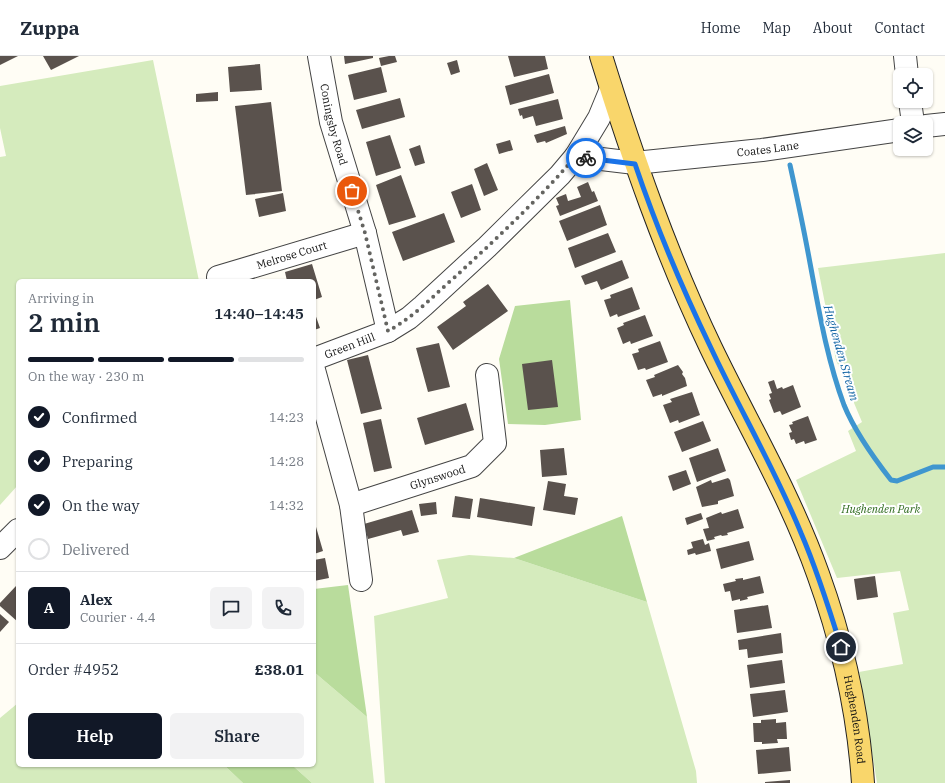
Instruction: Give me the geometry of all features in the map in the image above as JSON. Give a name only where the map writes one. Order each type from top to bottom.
[{"type":"main road","name":"Hughenden Road","points":[[601,56],[635,164],[656,221],[708,341],[772,467],[818,574],[841,647],[854,698],[860,742],[863,783]]},
{"type":"street","name":"Coningsby Road","points":[[319,56],[331,122],[365,233],[388,331]]},
{"type":"street","points":[[905,56],[906,68]]},
{"type":"street","name":"Green Hill","points":[[316,358],[388,331],[409,318],[487,247],[560,175],[576,156],[599,118],[611,89]]},
{"type":"street","points":[[933,125],[945,124]]},
{"type":"street","name":"Coates Lane","points":[[576,156],[635,164],[762,150],[893,131]]},
{"type":"street","name":"Melrose Court","points":[[218,277],[365,233]]},
{"type":"street","name":"Glynswood","points":[[352,505],[472,466],[495,443],[487,375]]},
{"type":"street","points":[[316,377],[352,505],[361,580]]},
{"type":"street","points":[[0,548],[16,532]]},
{"type":"green space","points":[[153,60],[199,279],[16,279],[16,487],[0,505],[0,157],[6,156],[0,128],[0,86]]},
{"type":"green space","name":"Hughenden Park","points":[[945,253],[945,783],[877,783],[859,672],[903,664],[893,613],[909,610],[900,571],[837,578],[796,480],[856,451],[848,431],[862,422],[836,360],[818,268]]},
{"type":"green space","points":[[570,300],[581,420],[545,425],[508,424],[499,359],[515,306]]},
{"type":"green space","points":[[622,516],[647,602],[514,558]]},
{"type":"green space","points":[[469,555],[514,558],[647,602],[696,771],[697,783],[385,783],[374,616],[448,598],[437,560]]},
{"type":"green space","points":[[348,585],[367,717],[316,674],[316,589]]},
{"type":"green space","points":[[316,674],[367,717],[374,783],[312,783],[294,767],[316,767]]},
{"type":"green space","points":[[16,705],[16,767],[226,767],[243,783],[0,783],[0,718]]},
{"type":"green space","points":[[226,767],[294,767],[312,783],[243,783]]},
{"type":"building","points":[[0,56],[18,56],[0,65]]},
{"type":"building","points":[[43,56],[79,56],[51,70]]},
{"type":"building","points":[[344,56],[373,56],[373,58],[345,64]]},
{"type":"building","points":[[395,56],[397,62],[381,66],[379,58]]},
{"type":"building","points":[[508,56],[545,56],[548,69],[514,77]]},
{"type":"building","points":[[457,60],[460,72],[451,75],[447,63]]},
{"type":"building","points":[[260,64],[262,90],[230,92],[228,67]]},
{"type":"building","points":[[381,67],[387,92],[354,100],[348,75]]},
{"type":"building","points":[[549,74],[554,93],[510,105],[505,86]]},
{"type":"building","points":[[218,92],[218,101],[196,102],[196,94]]},
{"type":"building","points":[[400,98],[405,117],[362,129],[356,110]]},
{"type":"building","points":[[558,99],[563,119],[536,126],[533,116],[523,119],[522,115],[520,116],[518,109]]},
{"type":"building","points":[[271,102],[282,191],[246,195],[235,106]]},
{"type":"building","points":[[565,126],[567,134],[546,143],[545,141],[537,143],[534,135]]},
{"type":"building","points":[[390,135],[401,168],[376,176],[366,142]]},
{"type":"building","points":[[510,140],[513,150],[499,154],[496,144]]},
{"type":"building","points":[[420,145],[425,163],[415,166],[409,149]]},
{"type":"building","points":[[487,163],[498,190],[484,196],[474,169]]},
{"type":"building","points":[[401,175],[416,217],[389,225],[376,185]]},
{"type":"building","points":[[588,182],[598,201],[560,216],[556,206],[559,205],[556,198],[566,194],[568,201],[581,197],[577,187]]},
{"type":"building","points":[[472,184],[481,210],[461,218],[451,192]]},
{"type":"building","points":[[283,193],[286,211],[259,217],[255,199]]},
{"type":"building","points":[[600,205],[607,225],[567,241],[559,221]]},
{"type":"building","points":[[444,213],[455,242],[403,261],[392,232]]},
{"type":"building","points":[[608,233],[616,252],[575,268],[568,248]]},
{"type":"building","points":[[622,260],[629,278],[601,290],[597,281],[585,285],[581,276]]},
{"type":"building","points":[[312,264],[322,297],[316,299],[316,279],[287,279],[285,272]]},
{"type":"building","points":[[488,284],[508,311],[453,350],[437,327],[466,306],[463,302]]},
{"type":"building","points":[[632,287],[640,309],[618,317],[617,314],[610,317],[604,300],[611,298],[610,295]]},
{"type":"building","points":[[645,315],[653,336],[631,344],[630,341],[623,344],[617,328],[624,325],[623,323]]},
{"type":"building","points":[[316,317],[320,328],[316,329]]},
{"type":"building","points":[[660,341],[668,362],[646,370],[645,368],[638,370],[632,354],[639,352],[638,349]]},
{"type":"building","points":[[439,343],[450,387],[428,392],[416,348]]},
{"type":"building","points":[[368,355],[382,409],[361,414],[347,360]]},
{"type":"building","points":[[552,360],[558,407],[528,410],[522,364]]},
{"type":"building","points":[[678,365],[683,372],[682,374],[685,378],[687,386],[662,396],[662,394],[653,397],[646,380]]},
{"type":"building","points":[[774,380],[777,389],[782,387],[783,389],[793,385],[801,407],[782,415],[780,411],[774,413],[769,400],[771,399],[769,394],[772,393],[768,382]]},
{"type":"building","points":[[692,392],[700,415],[679,423],[678,420],[670,423],[663,405],[672,402],[670,399]]},
{"type":"building","points":[[466,403],[474,430],[425,445],[417,418]]},
{"type":"building","points":[[808,416],[817,440],[805,444],[804,441],[796,444],[794,439],[791,440],[789,433],[792,432],[789,425],[793,424],[792,422]]},
{"type":"building","points":[[381,419],[392,468],[374,472],[363,423]]},
{"type":"building","points":[[703,421],[711,441],[682,452],[674,432]]},
{"type":"building","points":[[564,448],[567,475],[542,477],[540,450]]},
{"type":"building","points":[[718,448],[726,471],[697,482],[689,458]]},
{"type":"building","points":[[686,470],[691,484],[673,491],[668,476]]},
{"type":"building","points":[[728,478],[730,480],[734,496],[718,501],[718,504],[702,507],[696,487],[711,480],[712,483]]},
{"type":"building","points":[[548,481],[566,484],[564,496],[578,498],[575,515],[543,510]]},
{"type":"building","points":[[455,496],[473,499],[470,519],[452,517]]},
{"type":"building","points":[[480,498],[535,507],[532,526],[477,517]]},
{"type":"building","points":[[436,502],[437,514],[421,516],[419,504]]},
{"type":"building","points":[[738,509],[744,528],[727,533],[728,535],[714,537],[715,539],[707,541],[703,529],[709,528],[706,518],[721,512],[722,514]]},
{"type":"building","points":[[412,510],[419,532],[403,536],[401,530],[368,539],[364,524]]},
{"type":"building","points":[[701,513],[703,519],[687,525],[685,518]]},
{"type":"building","points":[[316,527],[323,551],[316,553]]},
{"type":"building","points":[[703,539],[705,545],[709,543],[711,551],[696,555],[695,553],[688,555],[687,550],[693,548],[691,542]]},
{"type":"building","points":[[749,541],[754,560],[721,569],[716,549]]},
{"type":"building","points":[[325,558],[329,578],[316,581],[316,560]]},
{"type":"building","points":[[760,576],[764,593],[747,597],[748,599],[740,601],[740,599],[732,601],[730,591],[725,592],[723,584],[736,581],[735,579],[743,578],[743,580]]},
{"type":"building","points":[[875,576],[878,597],[857,600],[854,579]]},
{"type":"building","points":[[16,586],[16,620],[0,606],[0,603]]},
{"type":"building","points":[[768,605],[772,628],[737,633],[734,610]]},
{"type":"building","points":[[0,614],[9,622],[0,632]]},
{"type":"building","points":[[781,633],[783,653],[748,658],[747,649],[739,650],[738,640]]},
{"type":"building","points":[[782,660],[785,683],[750,688],[747,665]]},
{"type":"building","points":[[785,690],[788,712],[753,717],[750,694]]},
{"type":"building","points":[[776,719],[776,723],[786,722],[787,739],[777,739],[778,743],[762,744],[762,742],[754,742],[753,723],[761,723],[761,720]]},
{"type":"building","points":[[789,747],[791,771],[758,774],[756,750]]},
{"type":"building","points":[[790,780],[790,783],[765,783],[765,782]]},
{"type":"waterway","name":"Hughenden Stream","points":[[790,165],[828,353],[838,388],[853,425],[891,480],[897,481],[933,467],[945,467]]},
{"type":"way so far","points":[[352,191],[365,233],[388,331],[409,318],[487,247],[560,175],[576,156],[586,158]]},
{"type":"route","points":[[586,158],[635,164],[680,280],[711,348],[772,467],[801,532],[818,574],[841,647]]}]
